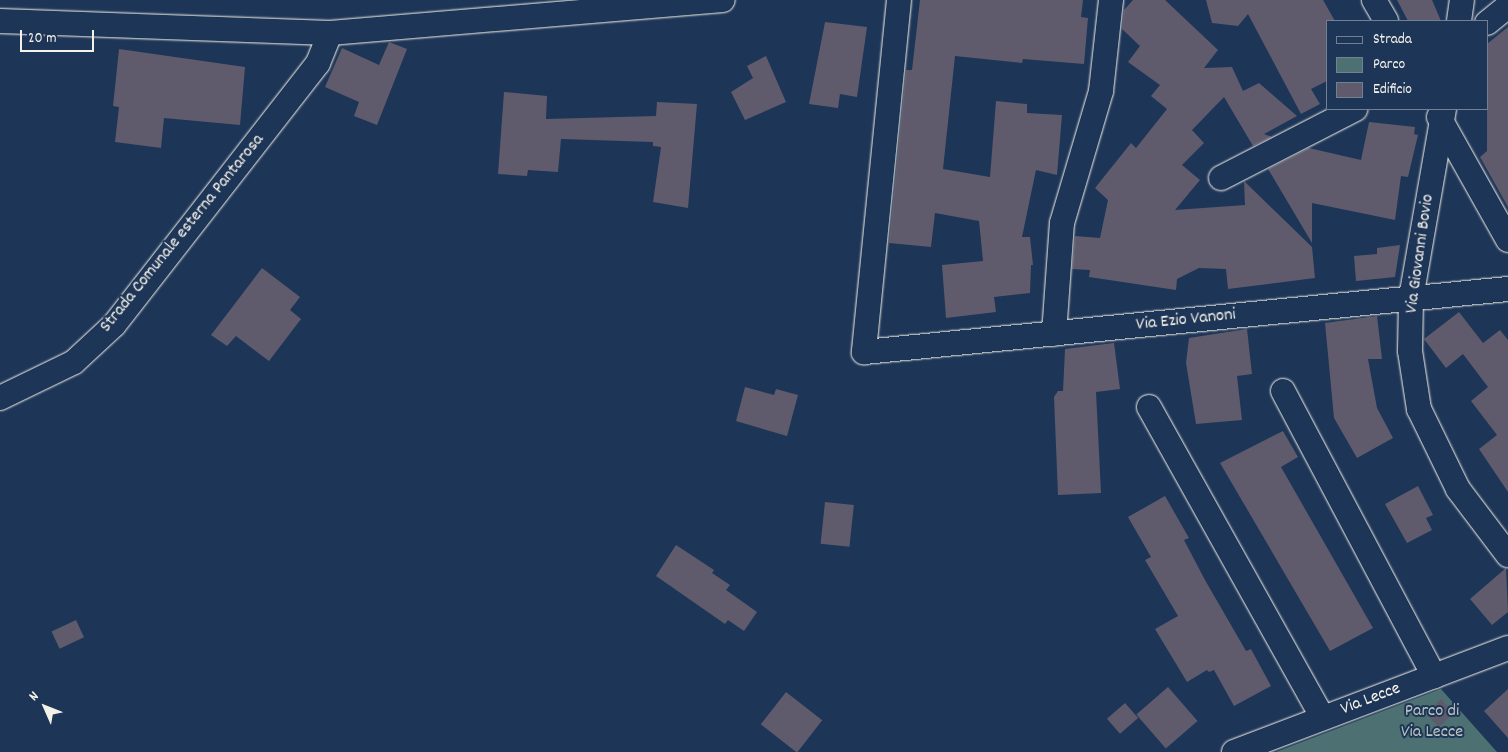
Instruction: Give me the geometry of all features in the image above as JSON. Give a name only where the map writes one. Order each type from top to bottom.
[{"type":"street","points":[[0,21],[330,33],[723,0]]},
{"type":"street","name":"Via Ezio Vanoni","points":[[899,0],[864,352],[1508,289]]},
{"type":"street","points":[[1054,334],[1062,223],[1101,91],[1111,0]]},
{"type":"street","points":[[1374,0],[1385,20]]},
{"type":"street","points":[[1459,20],[1462,0]]},
{"type":"street","points":[[1488,22],[1508,6]]},
{"type":"street","name":"Strada Comunale esterna Pantarosa","points":[[0,398],[74,362],[114,325],[318,63],[330,33]]},
{"type":"street","points":[[1222,178],[1353,110]]},
{"type":"street","points":[[1440,113],[1508,240]]},
{"type":"street","name":"Via Giovanni Bovio","points":[[1440,113],[1412,299],[1410,351],[1419,409],[1458,489],[1508,555]]},
{"type":"street","points":[[1282,391],[1434,676]]},
{"type":"street","points":[[1150,407],[1323,718]]},
{"type":"street","name":"Via Lecce","points":[[1234,752],[1508,648]]},
{"type":"green space","name":"Parco di Via Lecce","points":[[1441,689],[1497,752],[1276,752]]},
{"type":"building","points":[[920,0],[1083,0],[1081,17],[1088,18],[1084,64],[1023,59],[1022,63],[955,56],[943,169],[990,177],[996,101],[1027,104],[1027,113],[1062,115],[1057,175],[1036,170],[1022,237],[1030,237],[1033,265],[1031,265],[1030,293],[994,297],[996,312],[946,318],[942,265],[983,261],[979,221],[935,213],[931,247],[889,243],[906,70],[912,70]]},
{"type":"building","points":[[1133,0],[1165,0],[1218,50],[1204,68],[1232,67],[1243,91],[1259,83],[1297,116],[1264,134],[1272,137],[1253,146],[1224,97],[1192,130],[1204,143],[1182,165],[1200,180],[1175,210],[1245,205],[1244,181],[1312,247],[1315,278],[1228,289],[1226,269],[1199,268],[1177,279],[1176,290],[1089,277],[1090,270],[1072,269],[1075,236],[1100,238],[1108,200],[1095,188],[1131,143],[1136,148],[1167,109],[1151,96],[1160,85],[1128,62],[1140,46],[1122,29],[1124,10]]},
{"type":"building","points":[[1206,0],[1323,0],[1334,20],[1326,20],[1326,82],[1311,89],[1320,104],[1301,114],[1248,14],[1238,26],[1212,23]]},
{"type":"building","points":[[1397,0],[1432,0],[1441,20],[1407,20]]},
{"type":"building","points":[[825,22],[867,27],[857,97],[840,94],[838,108],[809,104]]},
{"type":"building","points":[[1508,27],[1508,207],[1480,157],[1487,151],[1488,43]]},
{"type":"building","points":[[389,42],[407,49],[377,125],[354,116],[359,102],[325,87],[342,48],[379,65]]},
{"type":"building","points":[[119,49],[245,67],[240,125],[164,118],[161,148],[115,142],[119,107],[113,106]]},
{"type":"building","points":[[766,56],[786,102],[745,120],[731,92],[753,78],[747,66]]},
{"type":"building","points":[[504,92],[547,96],[546,119],[656,116],[657,102],[697,104],[688,208],[653,202],[661,147],[653,146],[653,142],[561,139],[558,172],[528,170],[527,176],[498,174]]},
{"type":"building","points":[[1369,122],[1415,127],[1414,134],[1418,135],[1408,177],[1401,176],[1395,220],[1312,203],[1312,243],[1268,169],[1309,148],[1361,160]]},
{"type":"building","points":[[1400,245],[1395,277],[1356,281],[1354,256],[1377,254],[1377,248]]},
{"type":"building","points":[[262,268],[300,297],[290,310],[301,319],[269,361],[236,336],[227,346],[211,335]]},
{"type":"building","points":[[1459,312],[1483,343],[1500,330],[1508,340],[1508,492],[1479,449],[1497,435],[1471,401],[1488,387],[1463,354],[1446,368],[1424,339]]},
{"type":"building","points":[[1377,316],[1382,359],[1368,359],[1377,408],[1393,438],[1357,458],[1334,418],[1325,323]]},
{"type":"building","points":[[1247,329],[1252,374],[1237,376],[1242,420],[1196,424],[1186,363],[1189,338]]},
{"type":"building","points":[[1114,343],[1120,389],[1096,392],[1101,493],[1058,495],[1054,397],[1058,391],[1063,391],[1065,349]]},
{"type":"building","points":[[745,387],[774,395],[776,389],[798,395],[787,436],[736,421]]},
{"type":"building","points":[[1283,431],[1298,457],[1281,467],[1373,628],[1330,651],[1220,463]]},
{"type":"building","points":[[1418,486],[1433,515],[1426,518],[1432,530],[1407,543],[1385,504]]},
{"type":"building","points":[[1165,496],[1189,538],[1184,540],[1205,580],[1246,651],[1251,649],[1271,686],[1234,706],[1214,670],[1209,672],[1207,670],[1187,682],[1155,629],[1178,616],[1145,560],[1151,557],[1128,517]]},
{"type":"building","points":[[825,502],[854,505],[849,547],[821,544]]},
{"type":"building","points":[[676,545],[714,570],[712,573],[730,585],[726,590],[757,612],[744,631],[728,620],[725,624],[656,576]]},
{"type":"building","points":[[1506,568],[1508,612],[1492,625],[1470,599]]},
{"type":"building","points":[[76,620],[84,637],[60,649],[52,631]]},
{"type":"building","points":[[1168,687],[1198,721],[1166,749],[1136,715]]},
{"type":"building","points":[[1508,689],[1508,738],[1484,711]]},
{"type":"building","points":[[786,692],[822,720],[797,752],[761,724]]},
{"type":"building","points":[[1441,699],[1454,713],[1439,727],[1426,713]]},
{"type":"building","points":[[1125,703],[1138,718],[1120,734],[1107,719]]}]
